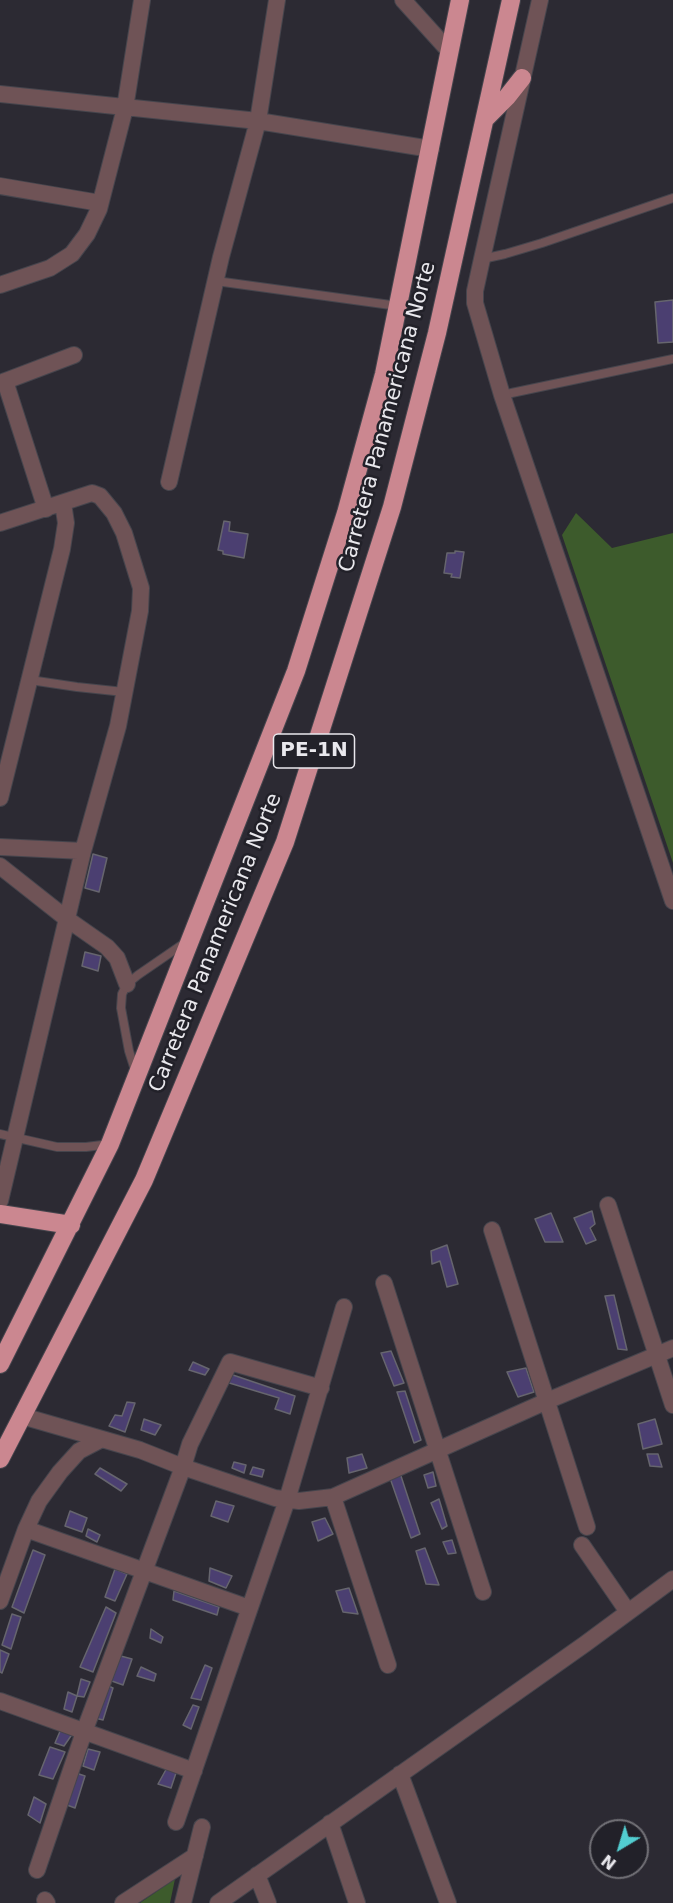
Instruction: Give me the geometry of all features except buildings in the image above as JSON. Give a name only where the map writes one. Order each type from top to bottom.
[{"type":"highway","name":"Carretera Panamericana Norte","points":[[0,1364],[110,1144],[296,672],[346,513],[384,374],[460,0]]},
{"type":"highway","name":"Carretera Panamericana Norte","points":[[0,1459],[144,1180],[285,842],[392,507],[437,333],[511,0]]},
{"type":"highway","points":[[485,119],[522,78]]},
{"type":"highway","points":[[0,1214],[71,1225]]},
{"type":"street","points":[[0,285],[50,268],[72,254],[87,234],[99,209],[125,108],[142,0]]},
{"type":"street","points":[[169,482],[216,281],[258,121],[277,0]]},
{"type":"street","points":[[403,0],[450,52]]},
{"type":"street","points":[[540,0],[482,259],[475,303],[502,395],[673,901]]},
{"type":"street","points":[[0,94],[258,121],[431,149]]},
{"type":"street","points":[[0,186],[100,203]]},
{"type":"street","points":[[46,509],[2,382],[74,356]]},
{"type":"street","points":[[0,523],[92,493],[100,496],[114,513],[124,533],[141,588],[140,611],[118,726],[8,1136],[0,1201]]},
{"type":"street","points":[[0,798],[62,549],[66,523],[63,503]]},
{"type":"street","points":[[0,847],[83,851]]},
{"type":"street","points":[[0,866],[112,952],[128,984]]},
{"type":"street","points":[[608,1205],[673,1405]]},
{"type":"street","points":[[492,1230],[587,1527]]},
{"type":"street","points":[[384,1282],[483,1592]]},
{"type":"street","points":[[176,1822],[287,1500],[344,1307]]},
{"type":"street","points":[[22,1416],[140,1450],[263,1496],[305,1500],[333,1497],[547,1401],[673,1348]]},
{"type":"street","points":[[37,1870],[84,1732],[190,1444],[230,1362],[321,1388]]},
{"type":"street","points":[[0,1601],[26,1529],[39,1501],[79,1450],[102,1439]]},
{"type":"street","points":[[333,1497],[388,1665]]},
{"type":"street","points":[[26,1529],[249,1608]]},
{"type":"street","points":[[582,1545],[628,1612]]},
{"type":"street","points":[[218,1903],[673,1579]]},
{"type":"street","points":[[0,1701],[194,1771]]},
{"type":"street","points":[[400,1774],[448,1903]]},
{"type":"street","points":[[330,1822],[357,1903]]},
{"type":"street","points":[[183,1903],[202,1827]]},
{"type":"street","points":[[123,1903],[195,1856]]},
{"type":"street","points":[[257,1875],[268,1903]]},
{"type":"lane","points":[[482,259],[533,246],[673,198]]},
{"type":"lane","points":[[216,281],[398,306]]},
{"type":"lane","points":[[502,395],[673,359]]},
{"type":"lane","points":[[30,680],[124,692]]},
{"type":"lane","points":[[137,1076],[129,1051],[121,1008],[122,994],[128,984],[190,939]]},
{"type":"lane","points":[[8,1136],[57,1147],[110,1144]]},
{"type":"green space","points":[[576,513],[612,548],[673,533],[673,863],[562,535]]},
{"type":"green space","points":[[175,1879],[170,1903],[140,1903]]}]
